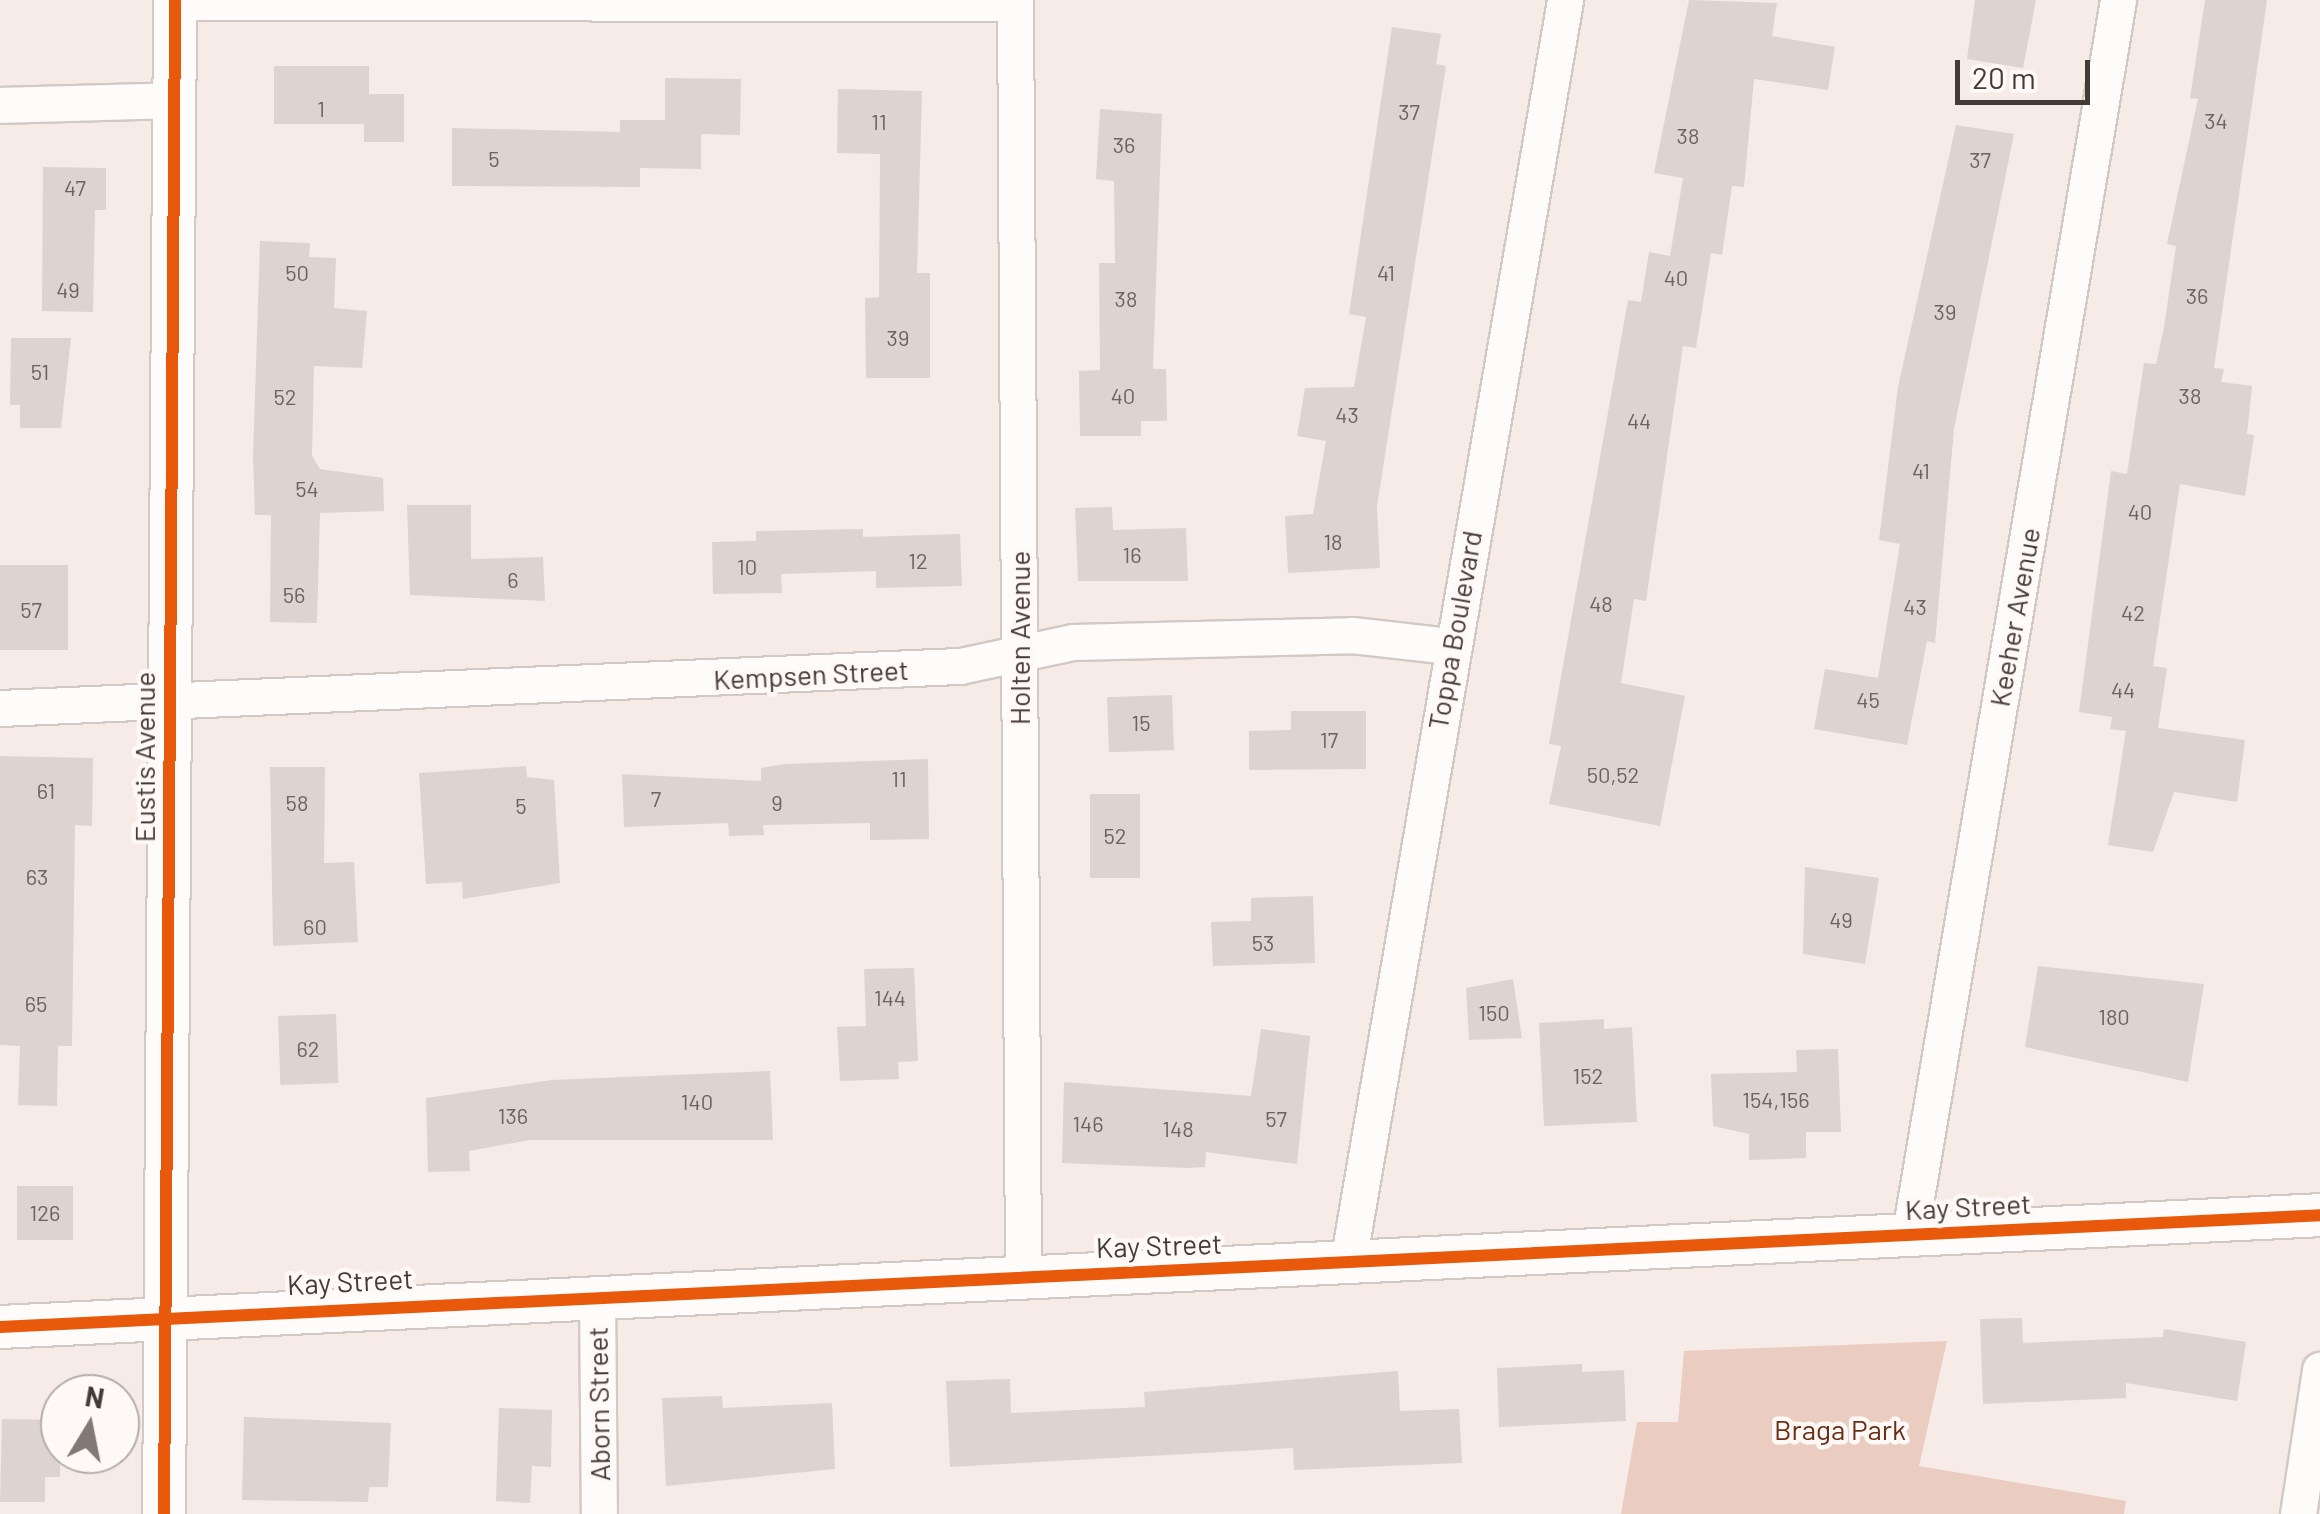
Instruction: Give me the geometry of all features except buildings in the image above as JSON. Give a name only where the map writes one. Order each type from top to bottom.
[{"type":"street","name":"Toppa Boulevard","points":[[1348,1262],[1450,646],[1565,0]]},
{"type":"street","name":"Keeher Avenue","points":[[1910,1234],[2118,0]]},
{"type":"street","points":[[175,1],[1015,2]]},
{"type":"street","name":"Eustis Avenue","points":[[164,1514],[175,1]]},
{"type":"street","name":"Holten Avenue","points":[[1015,2],[1024,1276]]},
{"type":"street","points":[[0,105],[174,100]]},
{"type":"street","name":"Kempsen Street","points":[[0,708],[170,708],[940,668],[1072,642],[1352,635],[1450,646]]},
{"type":"street","name":"Kay Street","points":[[0,1327],[597,1294],[2320,1215]]},
{"type":"street","name":"Aborn Street","points":[[597,1294],[600,1514]]},
{"type":"street","points":[[2298,1514],[2320,1370]]},
{"type":"green space","name":"Braga Park","points":[[1947,1341],[1919,1466],[2126,1501],[2124,1514],[1621,1514],[1637,1422],[1678,1422],[1684,1351]]},
{"type":"cycle path","points":[[164,1514],[175,0]]},
{"type":"cycle path","points":[[0,1327],[2320,1215]]}]
